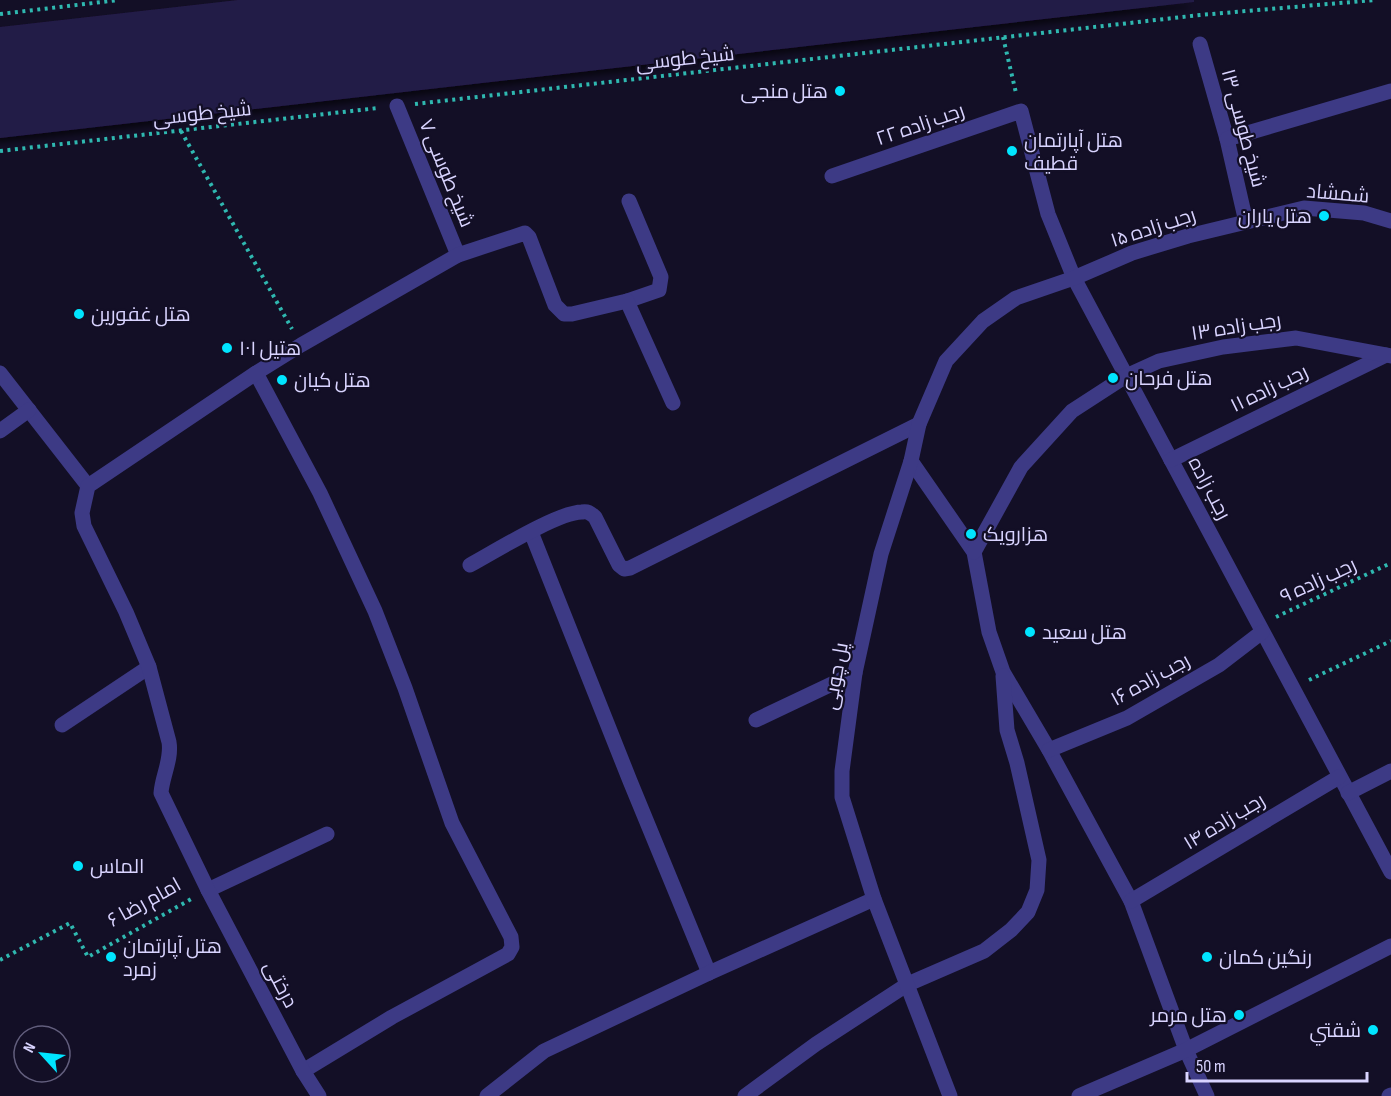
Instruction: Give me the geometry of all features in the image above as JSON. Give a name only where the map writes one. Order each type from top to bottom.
[{"type":"street","name":"شیخ طوسی ۱۳","points":[[1200,44],[1227,139],[1246,222]]},
{"type":"street","points":[[1227,139],[1391,91]]},
{"type":"street","name":"شیخ طوسی ۷","points":[[398,106],[458,255]]},
{"type":"street","name":"رجب زاده ۲۲","points":[[832,176],[1021,111]]},
{"type":"street","name":"رجب زاده","points":[[1021,111],[1048,214],[1074,278],[1391,872]]},
{"type":"street","points":[[0,373],[88,486],[256,373],[458,255],[525,233],[529,237],[555,305],[564,314],[627,301],[659,290],[662,285],[661,277],[628,201]]},
{"type":"street","name":"شمشاد","points":[[1246,222],[1304,208],[1364,213],[1391,221]]},
{"type":"street","name":"رجب زاده ۱۵","points":[[918,424],[946,361],[983,321],[1016,298],[1074,278],[1132,253],[1246,222]]},
{"type":"street","points":[[627,301],[673,403]]},
{"type":"street","name":"رجب زاده ۱۳","points":[[974,552],[1022,467],[1072,411],[1126,376],[1159,361],[1223,347],[1296,338],[1389,355]]},
{"type":"street","name":"رجب زاده ۱۱","points":[[1171,460],[1389,355]]},
{"type":"street","points":[[256,373],[320,493],[370,600],[405,688],[452,823],[512,937],[512,947],[508,954],[392,1017],[303,1071]]},
{"type":"street","points":[[0,431],[29,410]]},
{"type":"street","points":[[470,565],[554,520],[579,512],[588,512],[595,517],[619,565],[624,569],[630,568],[918,424]]},
{"type":"street","name":"پل چوبی","points":[[908,984],[874,899],[842,797],[842,771],[855,673],[881,554],[911,461],[918,424]]},
{"type":"street","points":[[911,461],[974,552],[989,632],[1003,672],[1049,750],[1131,901],[1186,1050],[1207,1096]]},
{"type":"street","name":"درختی","points":[[88,486],[82,513],[84,526],[126,612],[149,667],[171,750],[161,783],[161,793],[208,890],[303,1071],[319,1096]]},
{"type":"street","points":[[531,532],[709,973]]},
{"type":"street","name":"رجب زاده ۱۶","points":[[1049,750],[1127,718],[1219,665],[1261,629]]},
{"type":"street","points":[[62,725],[149,667]]},
{"type":"street","points":[[745,1096],[816,1044],[908,984],[984,951],[1011,930],[1028,912],[1037,890],[1039,860],[1017,763],[1007,730],[1003,672]]},
{"type":"street","points":[[756,720],[855,673]]},
{"type":"street","points":[[1348,793],[1391,771]]},
{"type":"street","name":"رجب زاده ۱۴","points":[[1131,901],[1339,777]]},
{"type":"street","name":"امام رضا ۶","points":[[208,890],[327,834]]},
{"type":"street","points":[[486,1096],[544,1051],[709,973],[874,899]]},
{"type":"street","points":[[1080,1096],[1186,1050],[1391,946]]},
{"type":"street","points":[[908,984],[950,1096]]},
{"type":"path","points":[[0,14],[119,0]]},
{"type":"path","name":"شیخ طوسی","points":[[0,151],[1200,15],[1375,0]]},
{"type":"path","points":[[1003,38],[1021,111]]},
{"type":"path","points":[[181,131],[301,345]]},
{"type":"path","name":"رجب زاده ۹","points":[[1261,629],[1391,563]]},
{"type":"path","points":[[1293,689],[1391,641]]},
{"type":"path","name":"امام رضا ۶","points":[[0,960],[70,922],[88,957],[208,890]]},
{"type":"building","points":[[238,0],[1194,0],[1194,2],[0,138],[0,27]]},
{"type":"place","name":"هتل منجی","points":[[840,91]]},
{"type":"place","name":"هتل آپارتمان قطیف","points":[[1012,151]]},
{"type":"place","name":"هتل یاران","points":[[1324,216]]},
{"type":"place","name":"هتل غفورین","points":[[79,314]]},
{"type":"place","name":"هتیل ۱۰۱","points":[[227,348]]},
{"type":"place","name":"هتل فرحان","points":[[1113,378]]},
{"type":"place","name":"هتل کیان","points":[[282,380]]},
{"type":"place","name":"هزارویک","points":[[971,534]]},
{"type":"place","name":"هتل سعید","points":[[1030,632]]},
{"type":"place","name":"الماس","points":[[78,866]]},
{"type":"place","name":"هتل آپارتمان زمرد","points":[[111,957]]},
{"type":"place","name":"رنگین کمان","points":[[1207,957]]},
{"type":"place","name":"هتل مرمر","points":[[1239,1015]]},
{"type":"place","name":"شقتي","points":[[1373,1030]]}]
